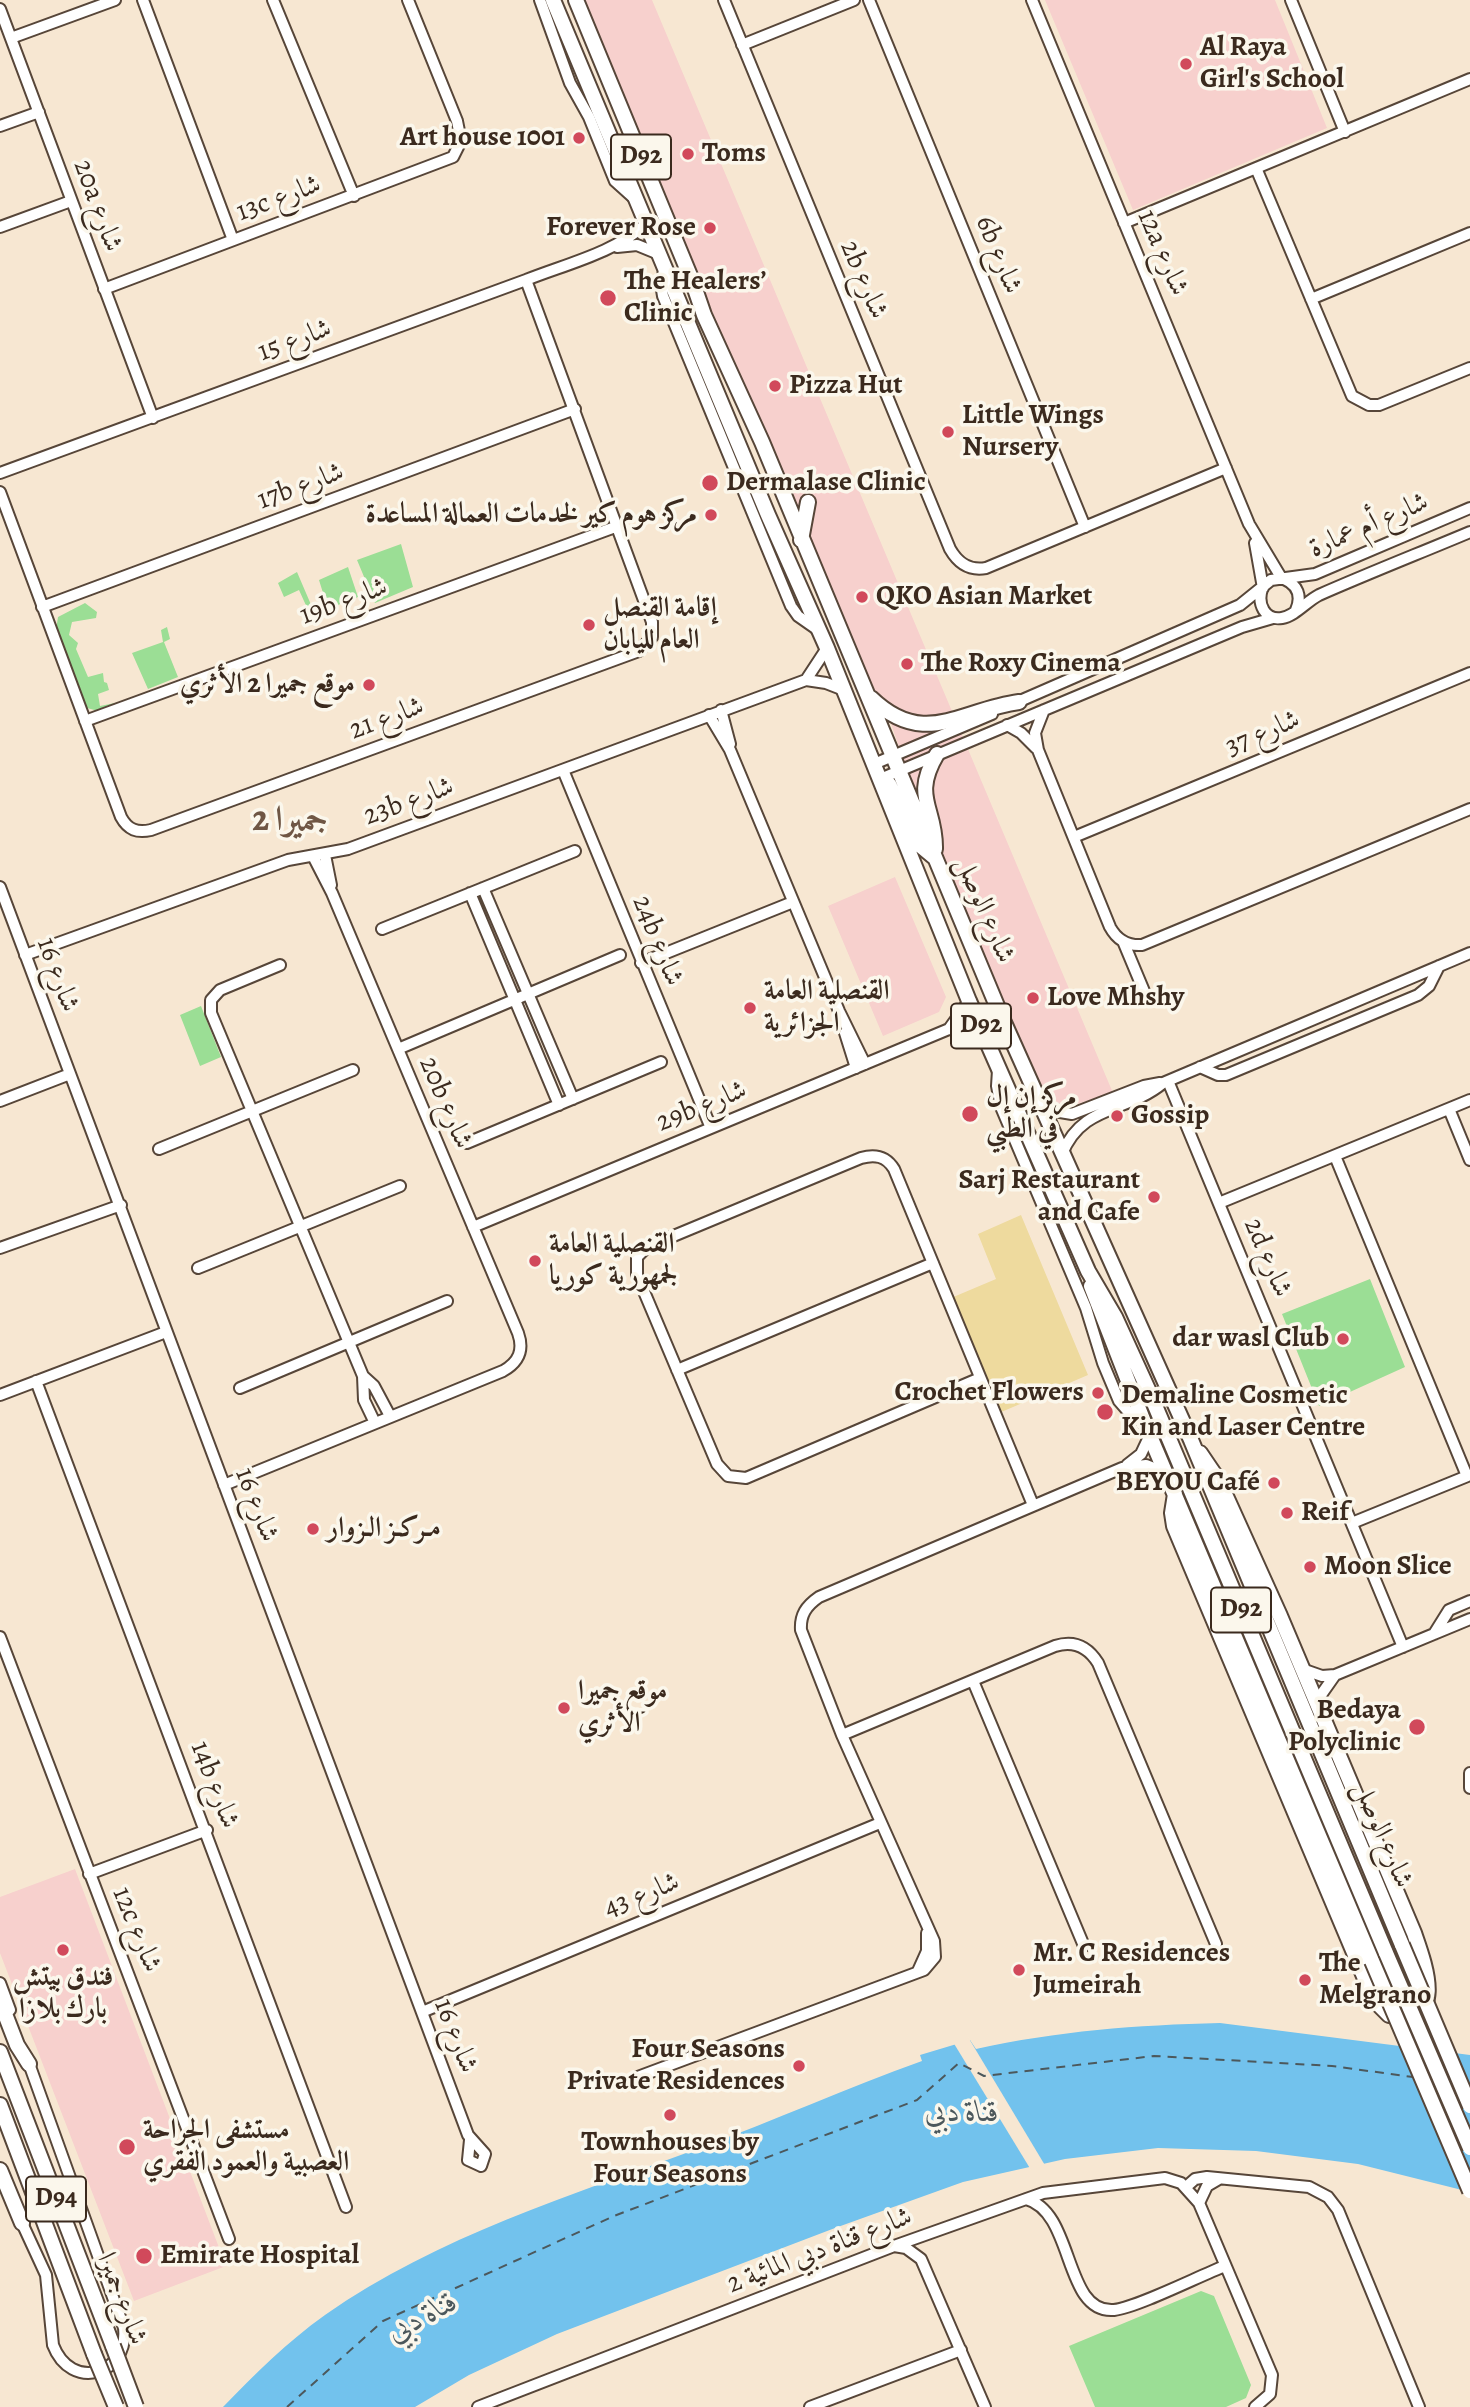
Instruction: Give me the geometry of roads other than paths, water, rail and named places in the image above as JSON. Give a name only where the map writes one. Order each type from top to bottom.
[{"type":"main road","name":"شارع الوصل","points":[[554,0],[646,224],[827,648],[969,1001],[1088,1271],[1115,1317],[1151,1396],[1470,2148]]},
{"type":"main road","name":"شارع الوصل","points":[[576,0],[694,283],[704,315],[761,442],[1039,1101],[1191,1440],[1470,2106]]},
{"type":"main road","points":[[646,224],[658,228],[664,235],[691,296],[704,315]]},
{"type":"main road","points":[[801,541],[808,502]]},
{"type":"main road","points":[[865,692],[895,716],[924,725],[942,724],[993,706],[1019,702]]},
{"type":"main road","points":[[935,858],[935,828],[924,788],[937,754]]},
{"type":"main road","points":[[882,785],[892,785],[916,842],[935,858]]},
{"type":"main road","name":"شارع الوصل","points":[[1088,1271],[1102,1320],[1147,1429],[1470,2191]]},
{"type":"main road","points":[[1175,1494],[1172,1513],[1174,1526],[1374,2000],[1390,2015],[1408,2016],[1423,2006],[1428,1997],[1430,1988],[1426,1966],[1302,1668],[1219,1481],[1191,1440]]},
{"type":"main road","points":[[0,2001],[17,2045],[29,2064]]},
{"type":"main road","name":"شارع جميرا","points":[[0,2052],[136,2407]]},
{"type":"main road","name":"شارع جميرا","points":[[0,2105],[94,2354],[117,2407]]},
{"type":"main road","points":[[0,2170],[22,2223]]},
{"type":"street","points":[[11,38],[115,0]]},
{"type":"street","points":[[143,0],[233,240]]},
{"type":"street","points":[[273,0],[355,196]]},
{"type":"street","name":"13c شارع","points":[[104,289],[453,157],[461,141],[457,121],[408,0]]},
{"type":"street","name":"شارع الوصل","points":[[540,0],[570,83],[589,117],[615,181],[637,201]]},
{"type":"street","name":"2b شارع","points":[[724,0],[950,549],[959,561],[972,569],[986,568],[1085,527]]},
{"type":"street","points":[[742,45],[854,0]]},
{"type":"street","name":"6b شارع","points":[[869,0],[1085,527]]},
{"type":"street","name":"12a شارع","points":[[1032,0],[1250,524],[1283,579]]},
{"type":"street","points":[[1291,0],[1345,132]]},
{"type":"street","name":"20a شارع","points":[[0,9],[153,418]]},
{"type":"street","points":[[1124,223],[1470,79]]},
{"type":"street","points":[[0,126],[38,112]]},
{"type":"street","points":[[1256,168],[1352,396],[1369,405],[1379,405],[1470,368]]},
{"type":"street","points":[[0,227],[71,201]]},
{"type":"street","name":"شارع 15","points":[[0,473],[604,250],[627,239],[646,224]]},
{"type":"street","points":[[1311,299],[1470,233]]},
{"type":"street","name":"شارع 15","points":[[604,250],[637,245],[662,260]]},
{"type":"street","points":[[526,280],[618,526]]},
{"type":"street","name":"17b شارع","points":[[42,607],[575,409]]},
{"type":"street","points":[[1085,527],[1226,468]]},
{"type":"street","points":[[0,492],[85,721]]},
{"type":"street","name":"شارع أم عمارة","points":[[1283,579],[1315,574],[1470,508]]},
{"type":"street","name":"12a شارع","points":[[1250,524],[1262,589]]},
{"type":"street","name":"شارع 21","points":[[85,721],[121,817],[131,829],[151,831],[639,651],[652,637],[652,622],[618,526]]},
{"type":"street","name":"19b شارع","points":[[85,721],[618,526]]},
{"type":"street","name":"شارع أم عمارة","points":[[1296,610],[1321,594],[1470,532]]},
{"type":"street","points":[[874,764],[897,763],[937,754],[1242,627],[1273,618],[1283,618],[1296,610],[1299,594],[1293,584],[1283,579],[1271,580],[1231,609],[1019,702],[897,763],[882,785]]},
{"type":"street","points":[[1262,589],[1261,606],[1273,618]]},
{"type":"street","points":[[827,648],[806,680],[826,683],[844,690]]},
{"type":"street","name":"شارع 37","points":[[1074,837],[1470,673]]},
{"type":"street","name":"23b شارع","points":[[25,955],[288,859],[326,855],[806,680]]},
{"type":"street","points":[[721,710],[730,750]]},
{"type":"street","points":[[1038,750],[1037,725],[1044,710]]},
{"type":"street","points":[[709,715],[730,750],[861,1066]]},
{"type":"street","points":[[1007,725],[1027,738],[1038,750],[1110,927],[1123,942],[1146,996]]},
{"type":"street","name":"24b شارع","points":[[562,770],[640,963],[711,1128]]},
{"type":"street","points":[[1123,942],[1142,945],[1470,809]]},
{"type":"street","points":[[382,929],[575,851]]},
{"type":"street","name":"20b شارع","points":[[326,855],[332,891]]},
{"type":"street","name":"20b شارع","points":[[313,856],[332,891],[473,1227],[517,1333],[520,1351],[511,1367],[390,1416]]},
{"type":"street","name":"شارع 16","points":[[0,887],[470,2140]]},
{"type":"street","points":[[483,888],[573,1099]]},
{"type":"street","points":[[470,893],[559,1105]]},
{"type":"street","points":[[640,963],[793,902]]},
{"type":"street","points":[[1062,1154],[1071,1135],[1083,1122],[1200,1067],[1470,953]]},
{"type":"street","points":[[398,1049],[620,955]]},
{"type":"street","points":[[280,965],[220,990],[211,1000],[211,1013],[363,1376],[364,1399],[375,1423]]},
{"type":"street","points":[[1200,1067],[1218,1075],[1230,1073],[1418,995],[1429,986],[1439,966]]},
{"type":"street","points":[[969,1001],[949,1029],[969,1031],[987,1040]]},
{"type":"street","name":"29b شارع","points":[[473,1227],[949,1029]]},
{"type":"street","points":[[467,1143],[661,1062]]},
{"type":"street","name":"شارع الوصل","points":[[999,1067],[997,1086],[1001,1107],[1090,1317],[1102,1363],[1122,1406],[1147,1429]]},
{"type":"street","points":[[159,1149],[353,1070]]},
{"type":"street","points":[[0,1101],[70,1074]]},
{"type":"street","points":[[1039,1101],[1060,1112],[1072,1114],[1144,1086],[1166,1082]]},
{"type":"street","name":"2d شارع","points":[[1166,1082],[1403,1647]]},
{"type":"street","points":[[1219,1203],[1470,1100]]},
{"type":"street","points":[[1449,1109],[1470,1160]]},
{"type":"street","points":[[980,1378],[746,1478],[733,1478],[719,1468],[637,1275],[637,1258],[647,1247],[826,1171],[868,1156],[881,1157],[894,1169],[1033,1505]]},
{"type":"street","points":[[1335,1156],[1469,1475],[1352,1523]]},
{"type":"street","points":[[198,1268],[401,1186]]},
{"type":"street","points":[[0,1248],[121,1205]]},
{"type":"street","points":[[677,1370],[933,1263]]},
{"type":"street","points":[[240,1388],[447,1301]]},
{"type":"street","points":[[0,1395],[166,1332]]},
{"type":"street","points":[[224,1485],[390,1416],[374,1386],[363,1376]]},
{"type":"street","name":"14b شارع","points":[[36,1381],[207,1830],[346,2207]]},
{"type":"street","points":[[635,2078],[916,1973],[928,1951],[927,1930],[842,1735],[801,1630],[802,1614],[819,1597],[1122,1468],[1141,1454],[1147,1429]]},
{"type":"street","points":[[1122,1468],[1146,1465],[1166,1473]]},
{"type":"street","points":[[1434,1634],[1449,1610],[1470,1601]]},
{"type":"street","points":[[1302,1668],[1315,1674],[1335,1675],[1470,1619]]},
{"type":"street","name":"12c شارع","points":[[0,1637],[229,2239]]},
{"type":"street","points":[[842,1735],[1055,1646],[1078,1645],[1086,1649],[1098,1663],[1216,1944]]},
{"type":"street","points":[[1316,1702],[1335,1675]]},
{"type":"street","points":[[973,1681],[1084,1946]]},
{"type":"street","points":[[1470,1773],[1470,1788]]},
{"type":"street","name":"شارع 43","points":[[422,2012],[880,1823]]},
{"type":"street","points":[[89,1874],[207,1830]]},
{"type":"street","points":[[0,1983],[124,2328],[124,2341],[119,2355],[101,2371],[82,2373],[72,2370],[57,2356],[53,2345],[46,2275],[22,2223]]},
{"type":"street","name":"شارع قناة دبي المائية 2","points":[[478,2407],[894,2246],[1026,2199],[1059,2190],[1156,2177],[1174,2180],[1186,2187]]},
{"type":"street","points":[[1255,2407],[1270,2394],[1272,2375],[1199,2203],[1186,2187],[1201,2177],[1309,2187],[1328,2197],[1338,2210],[1419,2407]]},
{"type":"street","points":[[1199,2203],[1207,2186],[1219,2179]]},
{"type":"street","points":[[1051,2215],[1052,2202],[1059,2190]]},
{"type":"street","points":[[1026,2199],[1040,2204],[1051,2215],[1080,2288],[1095,2305],[1108,2309],[1124,2307],[1225,2266]]},
{"type":"street","points":[[932,2232],[922,2247],[921,2259],[985,2407]]},
{"type":"street","points":[[894,2246],[906,2248],[921,2259]]},
{"type":"street","points":[[810,2407],[961,2350]]},
{"type":"water","name":"قناة دبي","points":[[1220,2023],[1470,2055],[1470,2192],[1358,2164],[1256,2151],[1158,2148],[1065,2159],[963,2182],[557,2334],[469,2375],[415,2407],[223,2407],[311,2325],[368,2287],[413,2262],[555,2201],[922,2061],[920,2055],[970,2040],[976,2049],[1097,2030]]},
{"type":"place","name":"Al Raya Girl's School","points":[[1186,64]]},
{"type":"place","name":"Art house 1001","points":[[579,138]]},
{"type":"place","name":"Toms","points":[[688,154]]},
{"type":"place","name":"Forever Rose","points":[[710,228]]},
{"type":"place","name":"The Healers’ Clinic","points":[[608,298]]},
{"type":"place","name":"Pizza Hut","points":[[775,386]]},
{"type":"place","name":"Little Wings Nursery","points":[[948,432]]},
{"type":"place","name":"Dermalase Clinic","points":[[710,483]]},
{"type":"place","name":"مركز هوم كير لخدمات العمالة المساعدة","points":[[711,515]]},
{"type":"place","name":"QKO Asian Market","points":[[862,597]]},
{"type":"place","name":"إقامة القنصل العام لليابان","points":[[589,625]]},
{"type":"place","name":"The Roxy Cinema","points":[[907,664]]},
{"type":"place","name":"موقع جميرا 2 الأثري","points":[[369,685]]},
{"type":"place","name":"Love Mhshy","points":[[1033,998]]},
{"type":"place","name":"القنصلية العامة الجزائرية","points":[[750,1008]]},
{"type":"place","name":"مركز إن إل في الطبي","points":[[970,1114]]},
{"type":"place","name":"Gossip","points":[[1117,1116]]},
{"type":"place","name":"Sarj Restaurant and Cafe","points":[[1154,1197]]},
{"type":"place","name":"القنصلية العامة لجمهورية كوريا","points":[[535,1261]]},
{"type":"place","name":"dar wasl Club","points":[[1343,1339]]},
{"type":"place","name":"Crochet Flowers","points":[[1098,1393]]},
{"type":"place","name":"Demaline Cosmetic Kin and Laser Centre","points":[[1105,1412]]},
{"type":"place","name":"BEYOU Café","points":[[1274,1483]]},
{"type":"place","name":"Reif","points":[[1287,1513]]},
{"type":"place","name":"مـركـز الـزوار","points":[[313,1529]]},
{"type":"place","name":"Moon Slice","points":[[1310,1567]]},
{"type":"place","name":"موقع جميرا الأثري","points":[[564,1708]]},
{"type":"place","name":"Bedaya Polyclinic","points":[[1417,1727]]},
{"type":"place","name":"فندق بيتش بارك بلازا","points":[[63,1950]]},
{"type":"place","name":"Mr. C Residences Jumeirah","points":[[1019,1970]]},
{"type":"place","name":"The Melgrano","points":[[1305,1980]]},
{"type":"place","name":"Four Seasons Private Residences","points":[[799,2066]]},
{"type":"place","name":"Townhouses by Four Seasons","points":[[670,2115]]},
{"type":"place","name":"مستشفى الجراحة العصبية والعمود الفقري","points":[[127,2147]]},
{"type":"place","name":"Emirate Hospital","points":[[144,2256]]},
{"type":"district","name":"جميرا 2","points":[[290,821]]}]
